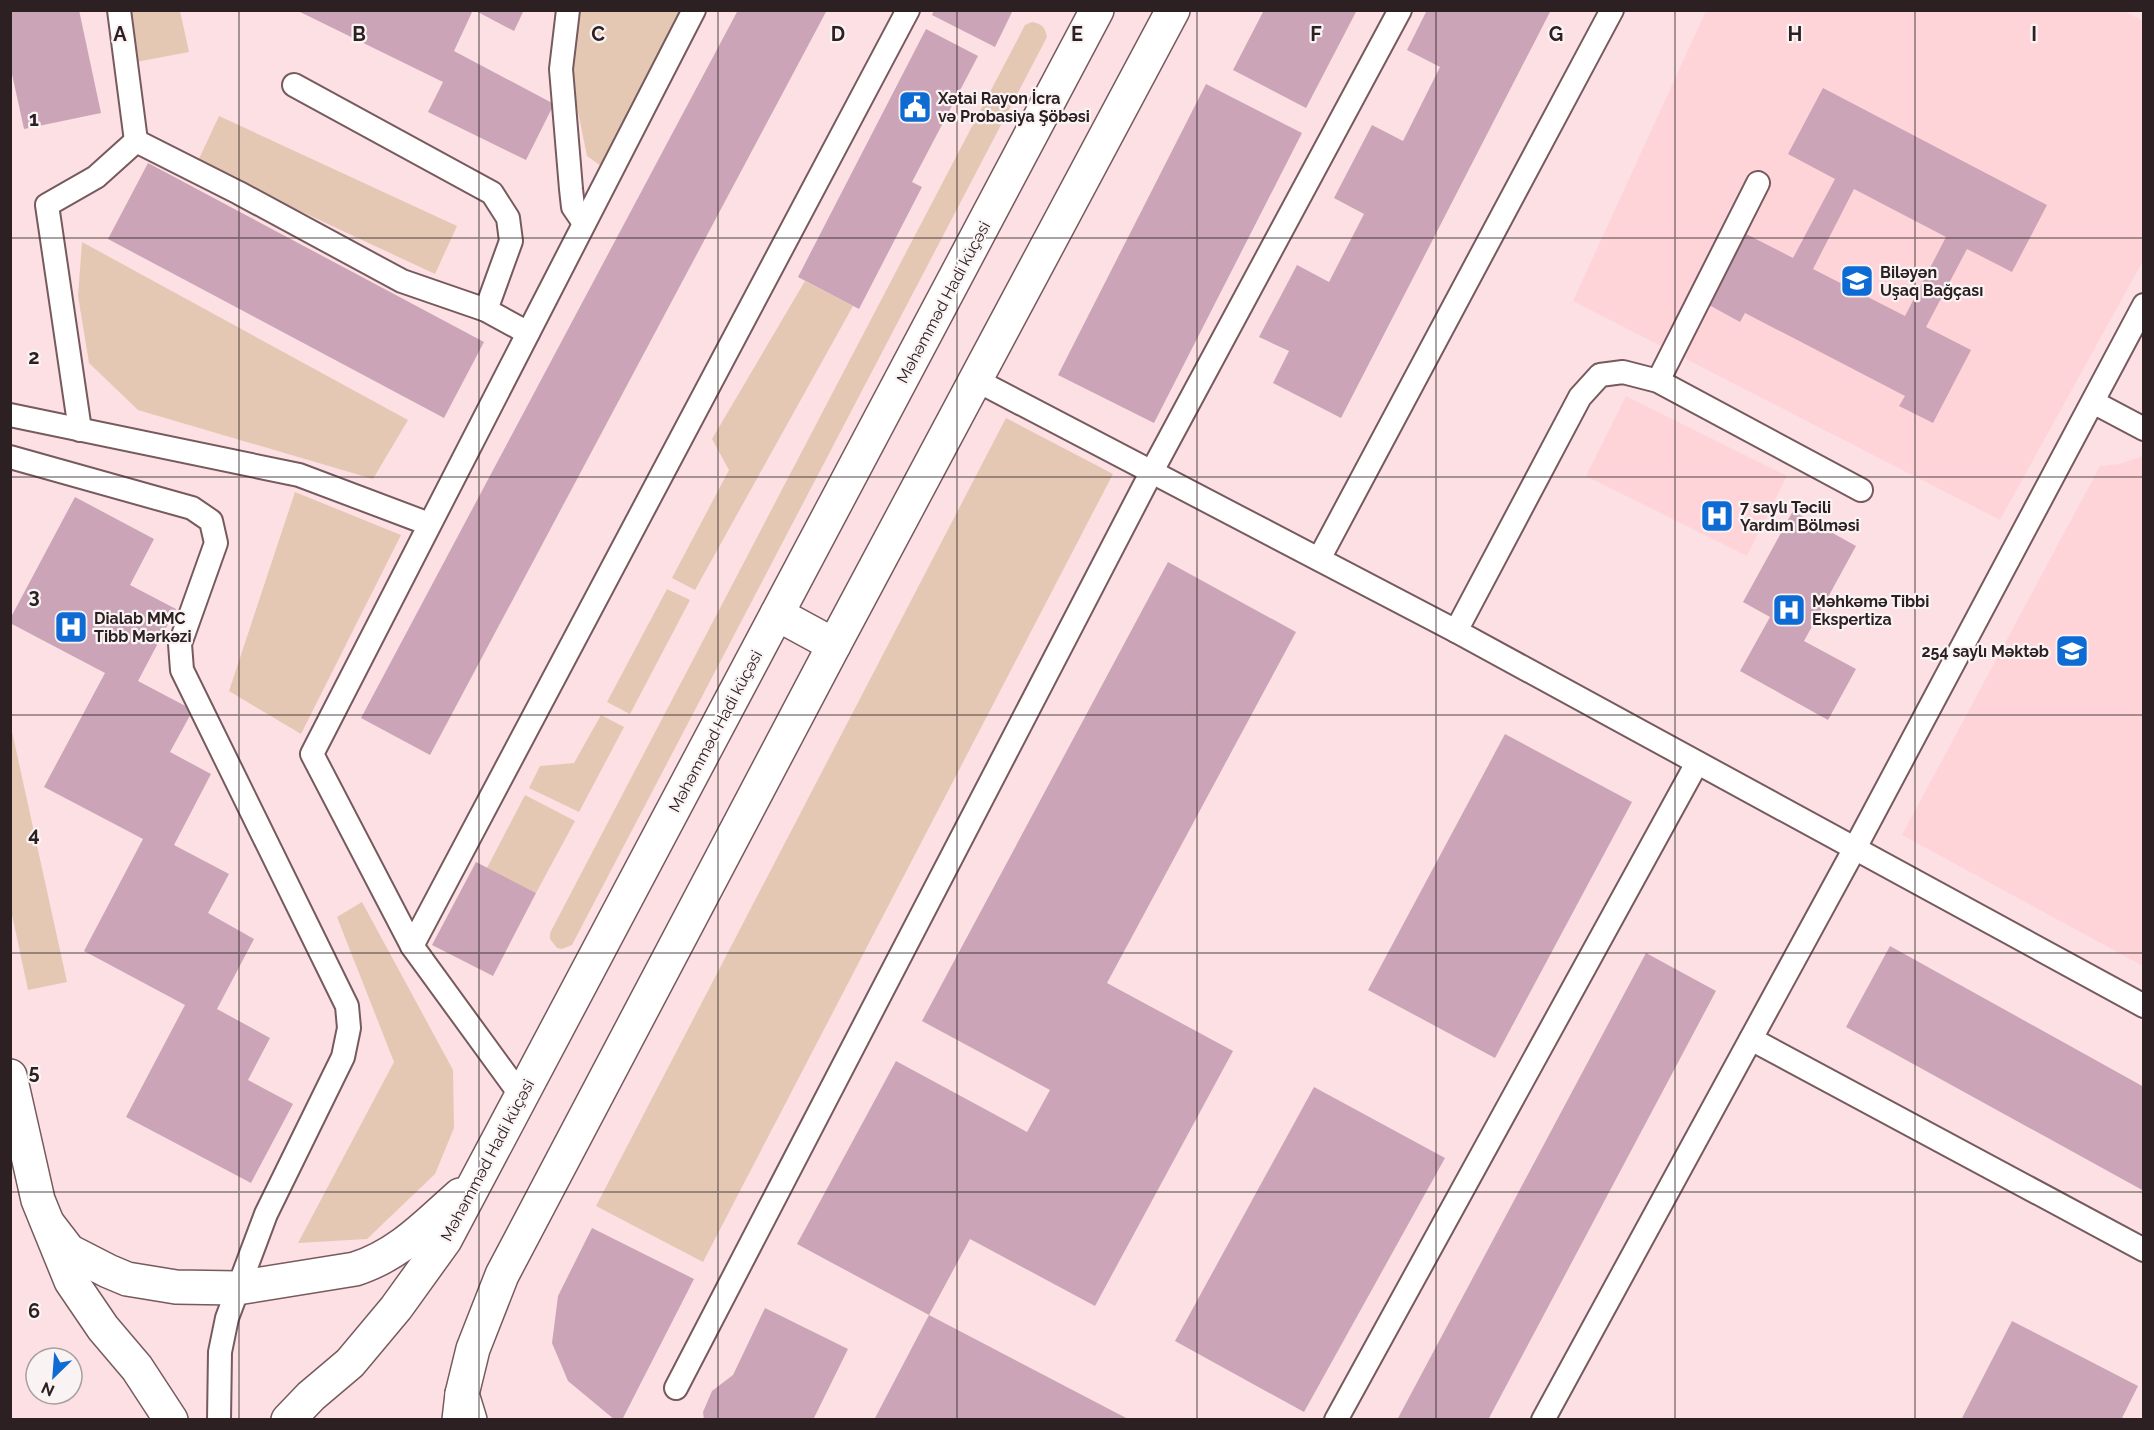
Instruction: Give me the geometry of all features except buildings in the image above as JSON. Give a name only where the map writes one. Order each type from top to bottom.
[{"type":"street","name":"Məhəmməd Hadi küçəsi","points":[[288,1419],[350,1363],[396,1308],[445,1240],[1097,10]]},
{"type":"street","points":[[464,1411],[472,1349],[502,1275],[834,645],[1173,10]]},
{"type":"street","points":[[777,614],[834,645]]},
{"type":"street","points":[[10,1076],[43,1213],[71,1281],[103,1328],[137,1368],[171,1419]]},
{"type":"street","points":[[43,1213],[69,1251],[127,1279],[176,1287],[237,1288],[373,1264],[404,1246],[477,1180]]},
{"type":"lane","points":[[119,10],[136,141]]},
{"type":"lane","points":[[568,10],[561,69],[573,207],[584,223]]},
{"type":"lane","points":[[522,1097],[412,946],[312,754],[694,10]]},
{"type":"lane","points":[[412,946],[908,10]]},
{"type":"lane","points":[[676,1388],[1151,473],[1400,10]]},
{"type":"lane","points":[[1319,560],[1612,10]]},
{"type":"lane","points":[[294,85],[492,193],[508,218],[511,241],[486,310]]},
{"type":"lane","points":[[136,141],[239,193],[402,281],[486,310],[528,333]]},
{"type":"lane","points":[[80,430],[47,205],[96,177],[136,141]]},
{"type":"lane","points":[[1658,381],[1758,183]]},
{"type":"lane","points":[[1543,1419],[1855,849],[2144,305]]},
{"type":"lane","points":[[1456,631],[1580,397],[1600,375],[1623,372],[1658,381],[1861,490]]},
{"type":"lane","points":[[976,380],[1456,631],[2144,1006]]},
{"type":"lane","points":[[2093,402],[2144,429]]},
{"type":"lane","points":[[10,415],[299,475],[429,525]]},
{"type":"lane","points":[[10,457],[192,508],[211,521],[216,543],[180,644],[182,670],[347,1006],[349,1028],[343,1057],[266,1214],[227,1318],[220,1352],[219,1419]]},
{"type":"lane","points":[[1336,1419],[1697,763]]},
{"type":"lane","points":[[1751,1039],[2144,1251]]},
{"type":"shaded area","name":"Biləyən Uşaq Bağçası","points":[[2122,10],[2143,21],[2143,261],[2000,520],[1573,301],[1706,11]]},
{"type":"shaded area","points":[[127,11],[180,11],[189,52],[136,62]]},
{"type":"shaded area","points":[[581,11],[685,11],[604,168],[587,156],[570,73]]},
{"type":"shaded area","points":[[1032,22],[1042,26],[1047,37],[572,945],[562,949],[557,948],[550,939],[550,933],[1025,25]]},
{"type":"shaded area","points":[[219,116],[457,226],[435,274],[197,163]]},
{"type":"shaded area","points":[[82,242],[408,420],[373,479],[138,410],[89,363],[78,296]]},
{"type":"shaded area","points":[[805,281],[853,306],[695,590],[672,578],[729,470],[712,439]]},
{"type":"shaded area","name":"7 saylı Təcili Yardım Bölməsi","points":[[1626,396],[1787,476],[1747,556],[1586,476]]},
{"type":"shaded area","points":[[1006,418],[1113,474],[703,1262],[596,1206]]},
{"type":"shaded area","name":"254 saylı Məktəb","points":[[2143,456],[2143,966],[1902,835],[2100,466],[2119,464]]},
{"type":"shaded area","points":[[295,492],[401,535],[301,734],[229,691]]},
{"type":"shaded area","points":[[667,589],[690,600],[630,714],[607,702]]},
{"type":"shaded area","points":[[601,715],[624,727],[579,812],[529,788],[540,766],[574,763]]},
{"type":"shaded area","points":[[11,727],[67,982],[28,990],[11,910]]},
{"type":"shaded area","points":[[525,795],[575,821],[536,893],[487,868]]},
{"type":"shaded area","points":[[362,902],[453,1070],[454,1128],[435,1174],[367,1239],[298,1243],[394,1062],[337,917]]},
{"type":"place","name":"Xətai Rayon İcra və Probasiya Şöbəsi","points":[[915,107]]},
{"type":"place","name":"Biləyən Uşaq Bağçası","points":[[1857,281]]},
{"type":"place","name":"7 saylı Təcili Yardım Bölməsi","points":[[1717,516]]},
{"type":"place","name":"Məhkəmə Tibbi Ekspertiza","points":[[1789,610]]},
{"type":"place","name":"Dialab MMC Tibb Mərkəzi","points":[[71,627]]},
{"type":"place","name":"254 saylı Məktəb","points":[[2072,651]]}]
